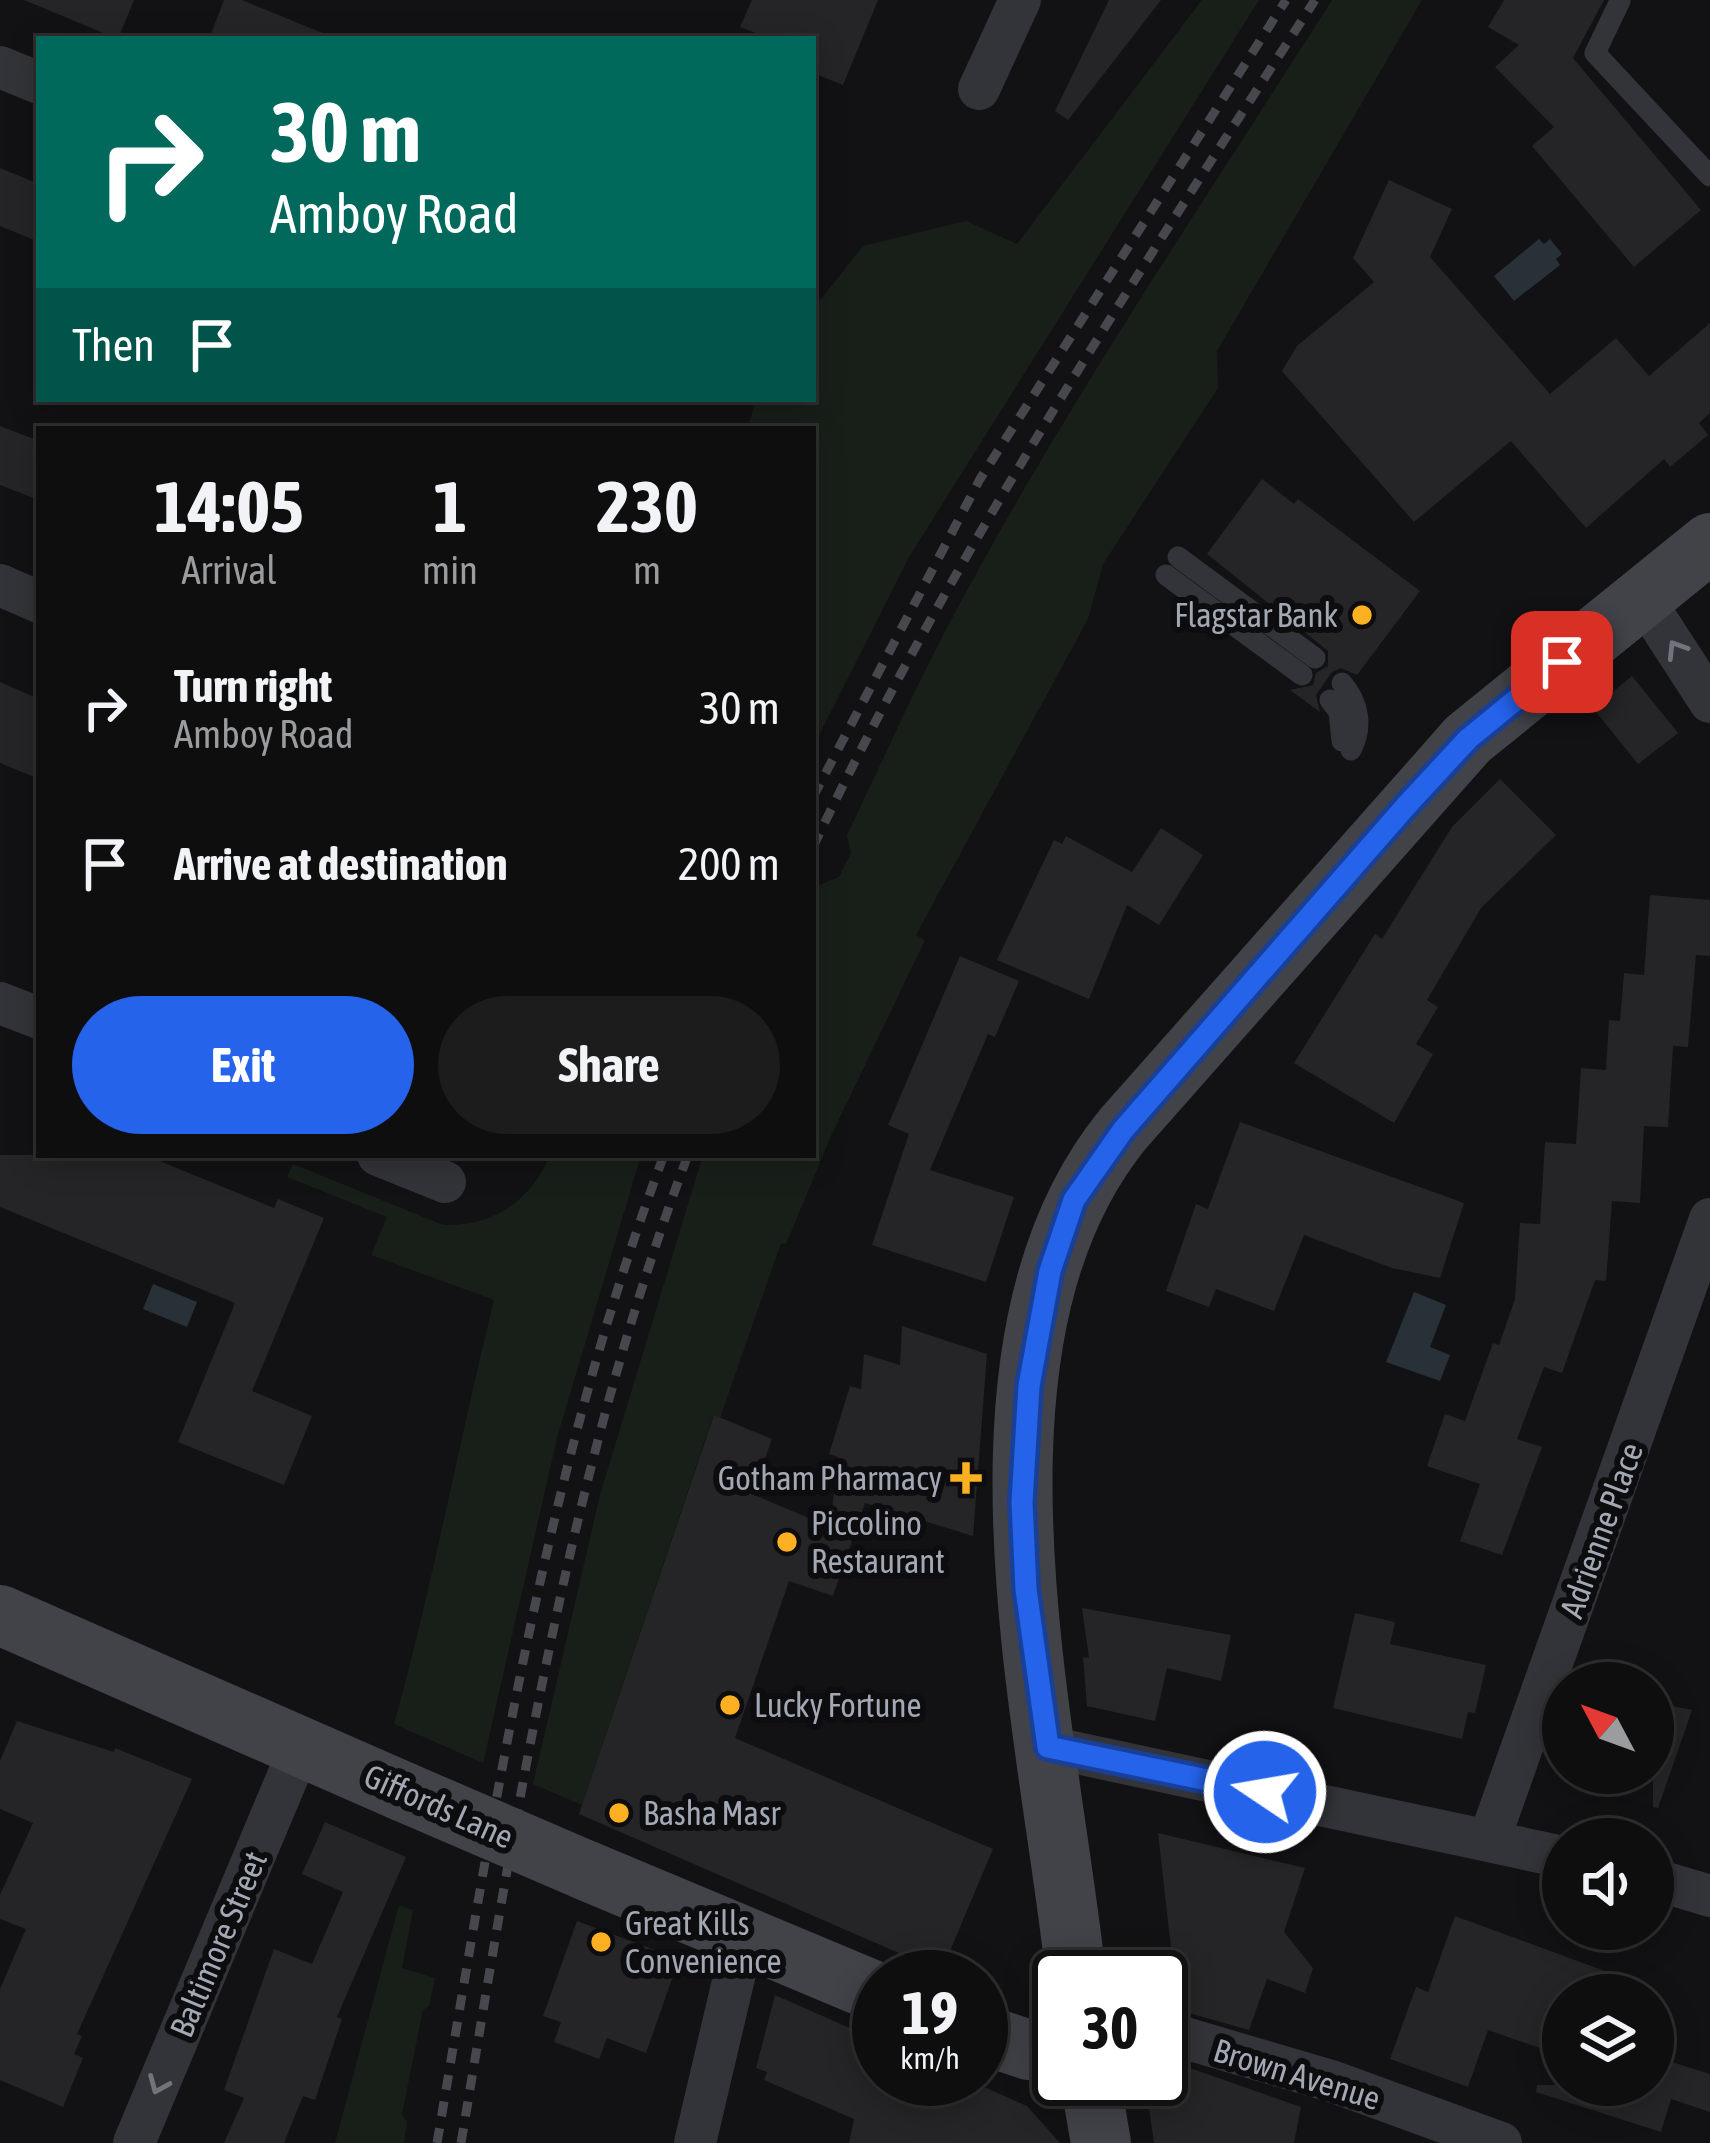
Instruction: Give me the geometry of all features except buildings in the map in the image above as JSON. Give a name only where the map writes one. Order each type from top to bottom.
[{"type":"main road","points":[[1073,1950],[1026,1589],[1022,1502],[1029,1386],[1050,1271],[1074,1200],[1096,1163],[1153,1094],[1468,739],[1710,543]]},
{"type":"main road","name":"Giffords Lane","points":[[0,1616],[852,1982]]},
{"type":"main road","points":[[1095,2106],[1101,2143]]},
{"type":"street","points":[[979,89],[1020,0]]},
{"type":"street","points":[[0,67],[36,82]]},
{"type":"street","points":[[0,585],[36,601]]},
{"type":"street","points":[[1642,597],[1710,702]]},
{"type":"street","points":[[0,1003],[36,1017]]},
{"type":"street","points":[[385,1158],[445,1182]]},
{"type":"street","name":"Adrienne Place","points":[[1489,1840],[1702,1278],[1710,1219]]},
{"type":"street","name":"Baltimore Street","points":[[134,2143],[302,1744]]},
{"type":"street","points":[[1048,1747],[1542,1852]]},
{"type":"street","points":[[1674,1885],[1710,1896]]},
{"type":"street","points":[[695,2143],[743,1939]]},
{"type":"street","name":"Brown Avenue","points":[[1188,2039],[1334,2082],[1501,2143]]},
{"type":"lane","points":[[1620,1],[1595,53],[1710,176]]},
{"type":"lane","points":[[1172,566],[1308,667]]},
{"type":"lane","points":[[1336,692],[1347,746]]},
{"type":"shaded area","points":[[1202,0],[1259,0],[909,557],[816,741],[816,426],[749,426],[755,402],[816,402],[816,305],[863,246],[966,221],[1017,244]]},
{"type":"shaded area","points":[[1332,0],[1422,0],[1217,351],[1218,388],[1103,564],[1088,619],[916,935],[925,940],[831,1136],[786,1244],[781,1243],[720,1418],[713,1416],[582,1805],[533,1784],[600,1495],[702,1158],[816,1158],[816,892],[819,885],[839,877],[851,853],[847,835],[950,622],[1135,307]]},
{"type":"shaded area","points":[[1539,239],[1544,244],[1550,239],[1562,254],[1556,259],[1560,265],[1514,301],[1494,276]]},
{"type":"shaded area","points":[[548,1158],[640,1158],[557,1438],[483,1763],[394,1724],[494,1300],[371,1255],[387,1217],[287,1177],[293,1164],[443,1225],[494,1216],[521,1197]]},
{"type":"shaded area","points":[[153,1284],[197,1302],[187,1327],[143,1309]]},
{"type":"shaded area","points":[[1414,1292],[1446,1305],[1430,1347],[1450,1355],[1440,1381],[1386,1362]]},
{"type":"shaded area","points":[[399,1905],[413,1910],[402,1968],[435,1978],[429,2006],[423,2010],[402,2114],[407,2122],[404,2143],[335,2143]]},
{"type":"railway","points":[[816,791],[980,479],[1286,0]]},
{"type":"railway","points":[[816,841],[987,521],[1315,0]]},
{"type":"railway","points":[[437,2143],[502,1768],[554,1520],[622,1275],[663,1158]]},
{"type":"railway","points":[[461,2143],[526,1767],[578,1519],[646,1275],[687,1158]]},
{"type":"place","name":"Flagstar Bank","points":[[1362,615]]},
{"type":"place","name":"Gotham Pharmacy","points":[[966,1478]]},
{"type":"place","name":"Piccolino Restaurant","points":[[787,1542]]},
{"type":"place","name":"Lucky Fortune","points":[[730,1705]]},
{"type":"place","name":"Basha Masr","points":[[619,1813]]},
{"type":"place","name":"Great Kills Convenience","points":[[601,1942]]},
{"type":"route","points":[[1265,1792],[1048,1747],[1026,1589],[1022,1502],[1029,1386],[1058,1238],[1096,1163],[1328,891],[1468,739],[1562,662]]}]
